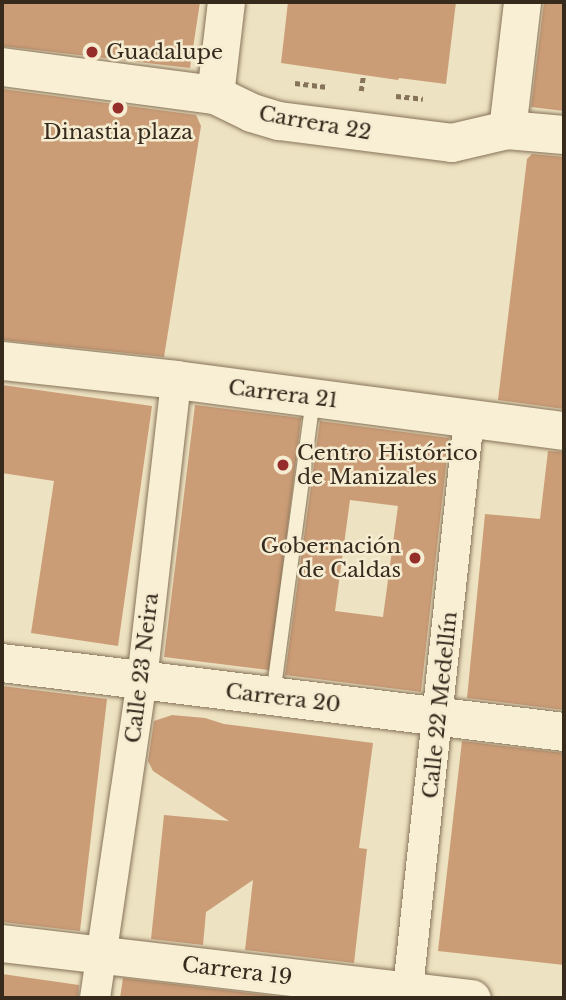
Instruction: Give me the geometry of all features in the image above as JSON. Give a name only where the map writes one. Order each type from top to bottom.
[{"type":"main road","name":"Carrera 22","points":[[2,67],[215,95],[252,113],[279,121],[452,143],[507,130],[564,135]]},
{"type":"main road","name":"Carrera 21","points":[[2,361],[176,380],[564,431]]},
{"type":"main road","name":"Carrera 20","points":[[2,663],[564,732]]},
{"type":"street","points":[[215,95],[226,2]]},
{"type":"street","points":[[507,130],[522,2]]},
{"type":"street","name":"Calle 23 Neira","points":[[95,998],[142,680],[176,380]]},
{"type":"street","name":"Calle 22 Medellín","points":[[408,994],[469,418]]},
{"type":"street","name":"Carrera 19","points":[[2,943],[408,994],[472,998]]},
{"type":"lane","points":[[273,696],[313,398]]},
{"type":"path","points":[[361,91],[363,76]]},
{"type":"path","points":[[295,83],[326,87]]},
{"type":"path","points":[[396,96],[423,99]]},
{"type":"building","points":[[2,2],[200,2],[190,68],[2,46]]},
{"type":"building","points":[[288,2],[456,2],[446,84],[281,63]]},
{"type":"building","points":[[544,2],[564,2],[564,111],[531,107]]},
{"type":"building","points":[[2,89],[196,115],[201,126],[164,357],[2,340]]},
{"type":"building","points":[[532,154],[564,157],[564,409],[498,400],[527,159]]},
{"type":"building","points":[[2,385],[152,406],[118,646],[31,633],[54,481],[2,473]]},
{"type":"building","points":[[195,405],[301,418],[270,670],[164,657]]},
{"type":"building","name":"Gobernación de Caldas","points":[[320,421],[449,438],[421,692],[285,675]],"holes":[[[350,500],[398,506],[383,617],[335,611]]]},
{"type":"building","points":[[548,451],[564,452],[564,710],[467,698],[485,514],[540,519]]},
{"type":"building","points":[[2,686],[107,699],[80,931],[2,922]]},
{"type":"building","points":[[172,715],[373,743],[359,848],[367,849],[354,963],[245,950],[253,880],[206,912],[203,945],[151,939],[164,815],[229,821],[153,771],[148,761],[154,721]]},
{"type":"building","points":[[462,741],[564,753],[564,965],[438,951]]},
{"type":"building","points":[[2,974],[79,985],[78,998],[2,998]]},
{"type":"building","points":[[123,978],[293,998],[120,998]]},
{"type":"place","name":"Guadalupe","points":[[92,52]]},
{"type":"place","name":"Dinastia plaza","points":[[118,108]]},
{"type":"place","name":"Centro Histórico de Manizales","points":[[283,465]]},
{"type":"place","name":"Gobernación de Caldas","points":[[415,558]]}]
